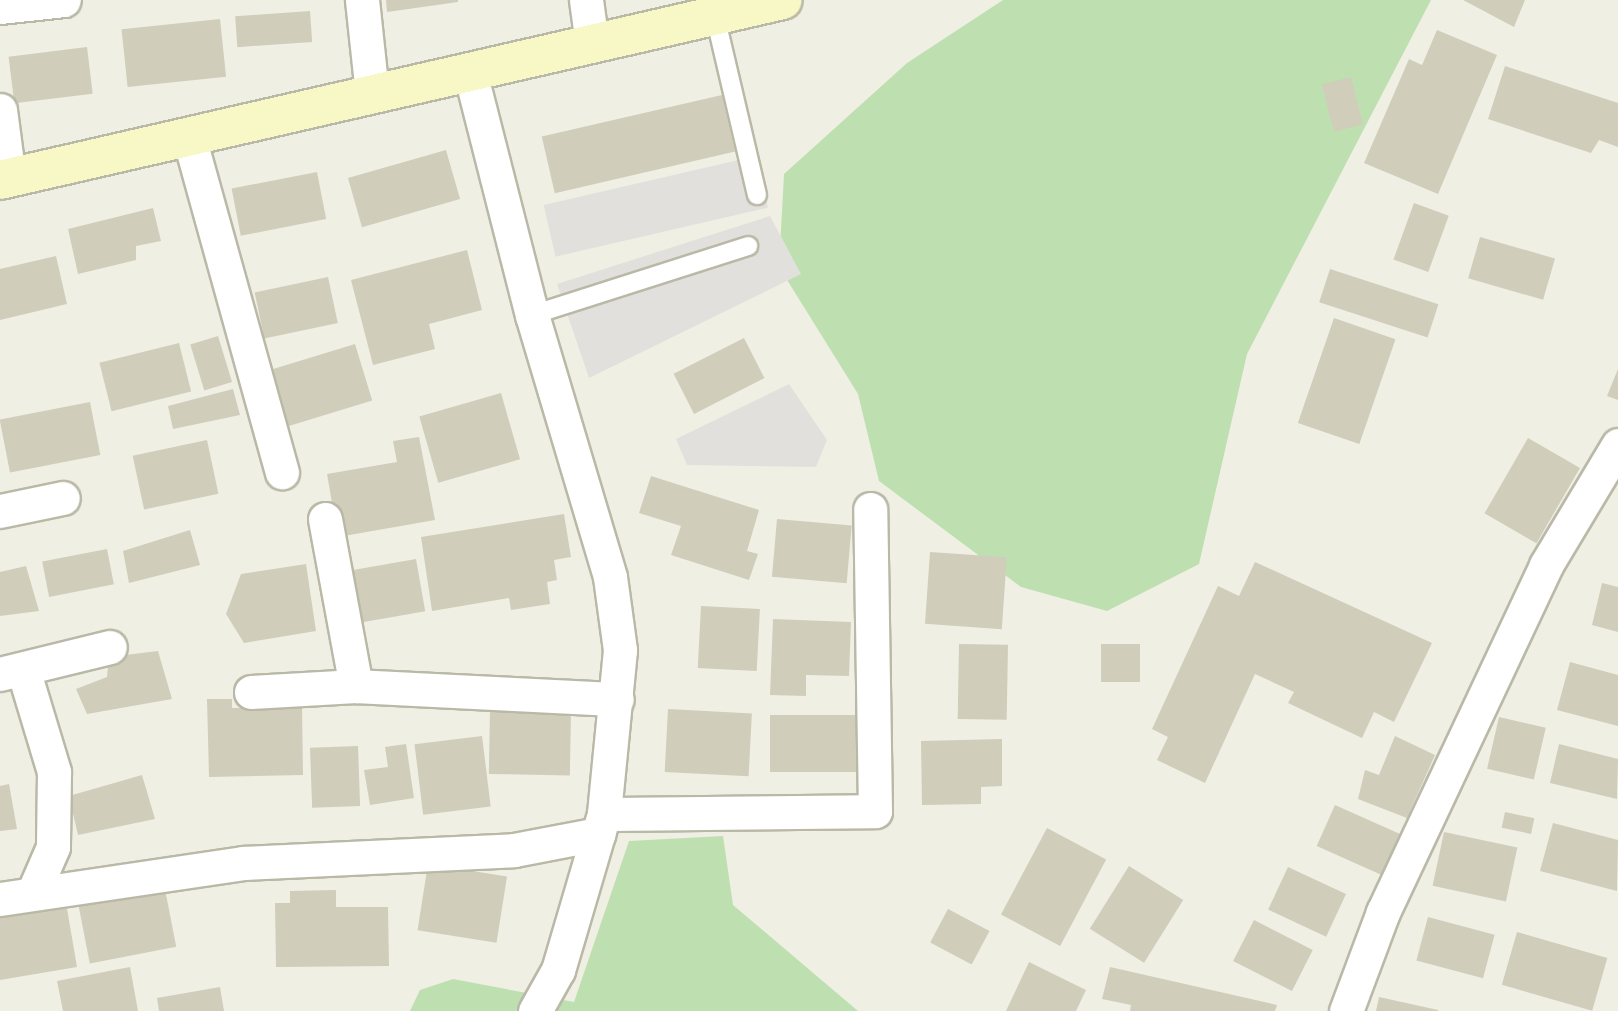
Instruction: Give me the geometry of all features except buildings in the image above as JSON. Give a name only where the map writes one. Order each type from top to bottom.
[{"type":"street","points":[[0,7],[64,0]]},
{"type":"street","points":[[362,0],[372,94]]},
{"type":"street","points":[[586,0],[592,44]]},
{"type":"street","points":[[0,110],[5,179],[592,44],[714,8],[783,0]]},
{"type":"street","points":[[470,72],[532,315],[610,577],[620,650],[617,699],[601,824],[558,970],[535,1011]]},
{"type":"street","points":[[189,136],[282,472]]},
{"type":"street","points":[[1346,1011],[1384,912],[1546,565],[1618,445]]},
{"type":"street","points":[[0,510],[63,498]]},
{"type":"street","points":[[0,899],[243,863],[514,850],[601,824],[875,811],[870,509]]},
{"type":"street","points":[[325,519],[356,686]]},
{"type":"street","points":[[33,893],[53,847],[54,772],[11,672],[110,647]]},
{"type":"street","points":[[251,692],[356,686],[617,699]]},
{"type":"lane","points":[[714,8],[757,195]]},
{"type":"lane","points":[[532,315],[748,246]]},
{"type":"green space","points":[[1003,0],[1431,0],[1247,354],[1199,564],[1107,611],[1021,587],[879,481],[858,394],[779,267],[784,174],[907,63]]},
{"type":"green space","points":[[723,836],[733,905],[858,1011],[410,1011],[420,990],[453,979],[574,1002],[629,841]]},
{"type":"shaded area","points":[[756,156],[768,208],[556,257],[544,205]]},
{"type":"shaded area","points":[[770,216],[801,274],[589,378],[557,284]]},
{"type":"shaded area","points":[[789,384],[827,440],[816,467],[687,465],[676,439]]}]
